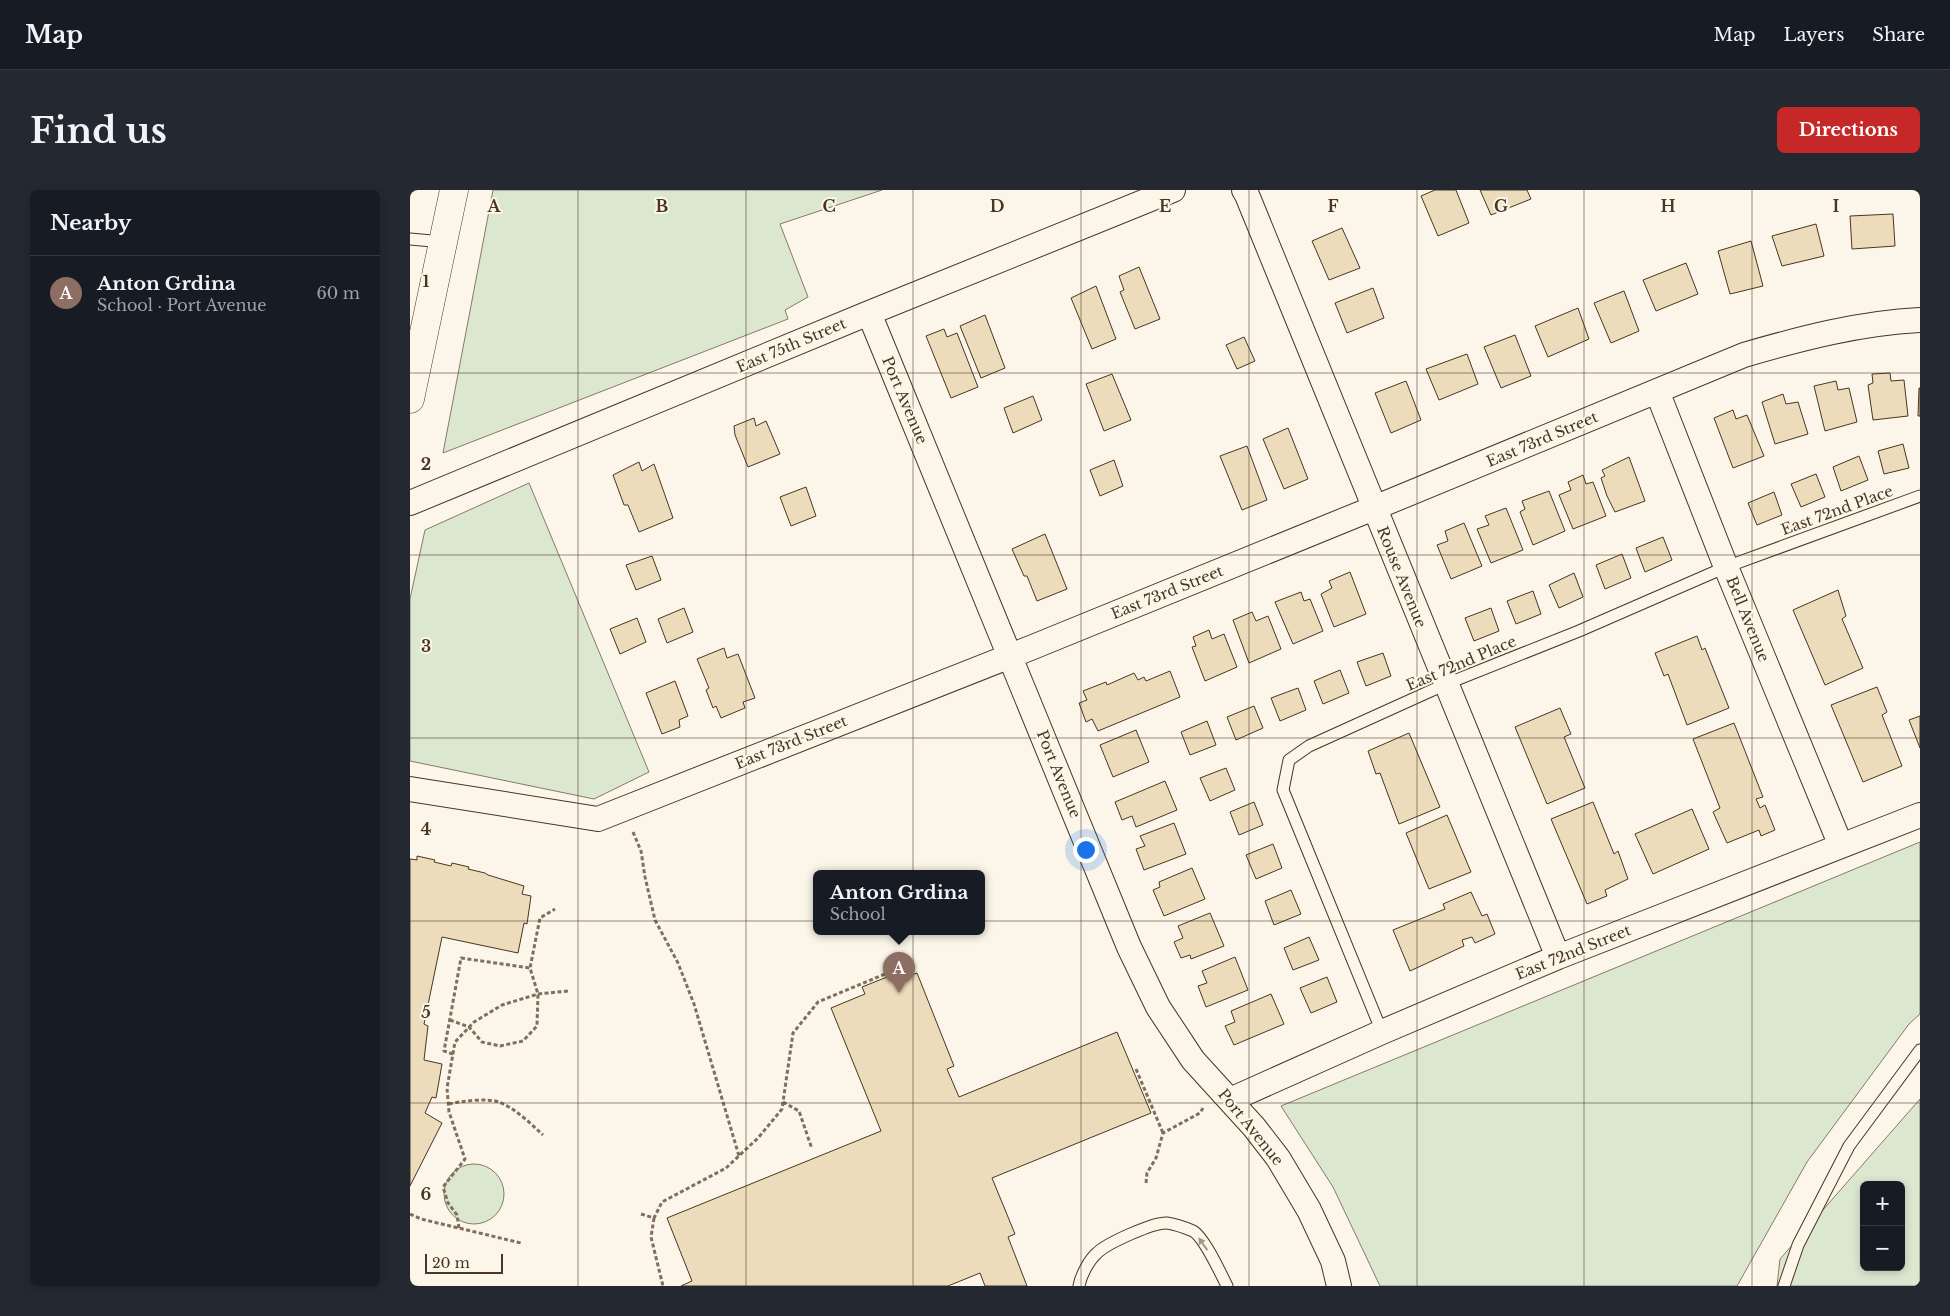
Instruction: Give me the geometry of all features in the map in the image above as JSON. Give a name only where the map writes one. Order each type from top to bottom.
[{"type":"main road","points":[[410,399],[413,370],[454,190]]},
{"type":"street","name":"East 75th Street","points":[[410,503],[869,313],[1173,190]]},
{"type":"street","name":"Rouse Avenue","points":[[1251,192],[1374,508],[1558,957]]},
{"type":"street","name":"Port Avenue","points":[[869,313],[1129,947],[1158,1007],[1193,1060],[1230,1100],[1278,1158],[1309,1210],[1333,1261],[1339,1286]]},
{"type":"street","name":"East 73rd Street","points":[[410,789],[598,819],[1011,656],[1744,355],[1808,337],[1857,327],[1920,320]]},
{"type":"street","name":"Bell Avenue","points":[[1657,391],[1726,567],[1841,846]]},
{"type":"street","name":"East 72nd Street","points":[[1230,1100],[1382,1032],[1558,957],[1920,815]]},
{"type":"lane","points":[[410,239],[443,242]]},
{"type":"lane","name":"East 72nd Place","points":[[1382,1032],[1283,790],[1289,760],[1309,746],[1446,684],[1580,631],[1726,567],[1920,496]]},
{"type":"lane","points":[[1784,1286],[1798,1244],[1849,1146],[1920,1050]]},
{"type":"lane","points":[[1079,1286],[1086,1268],[1097,1253],[1116,1241],[1144,1229],[1166,1223],[1194,1232],[1217,1264],[1227,1286]]},
{"type":"path","points":[[633,831],[640,851],[656,920],[678,963],[694,1004],[739,1156]]},
{"type":"path","points":[[450,1020],[469,1027],[482,1042],[500,1046],[523,1041],[537,1026],[538,994],[530,968],[540,918],[555,909]]},
{"type":"path","points":[[453,1054],[444,1051],[461,958],[530,968]]},
{"type":"path","points":[[663,1286],[651,1237],[654,1218],[662,1202],[726,1168],[758,1138],[782,1109],[793,1032],[818,1002],[897,969]]},
{"type":"path","points":[[459,1228],[457,1215],[448,1203],[443,1187],[465,1159],[448,1104],[447,1088],[455,1042],[474,1022],[502,1005],[538,994],[569,991]]},
{"type":"path","points":[[1136,1069],[1163,1133],[1156,1158],[1147,1173],[1146,1183]]},
{"type":"path","points":[[448,1104],[462,1101],[498,1102],[527,1119],[543,1135]]},
{"type":"path","points":[[783,1102],[799,1110],[812,1150]]},
{"type":"path","points":[[1163,1133],[1200,1113],[1206,1104]]},
{"type":"path","points":[[410,1214],[421,1220],[520,1243]]},
{"type":"path","points":[[641,1214],[654,1218]]},
{"type":"green space","points":[[493,190],[882,190],[780,224],[808,297],[785,310],[788,319],[443,453]]},
{"type":"green space","points":[[529,483],[649,772],[594,799],[410,761],[410,599],[425,530]]},
{"type":"green space","points":[[1920,842],[1920,1014],[1909,1024],[1807,1162],[1737,1286],[1380,1286],[1333,1187],[1281,1106]]},
{"type":"green space","points":[[1920,1099],[1920,1286],[1777,1286],[1780,1259]]},
{"type":"green space","points":[[474,1164],[491,1169],[499,1177],[504,1194],[499,1211],[491,1219],[474,1224],[457,1219],[449,1211],[444,1194],[449,1177],[457,1169]]},
{"type":"building","points":[[1435,190],[1456,190],[1469,223],[1438,236],[1421,196]]},
{"type":"building","points":[[1480,190],[1527,190],[1531,199],[1491,215]]},
{"type":"building","points":[[1893,214],[1895,246],[1852,249],[1850,216]]},
{"type":"building","points":[[1816,224],[1824,256],[1782,266],[1772,236]]},
{"type":"building","points":[[1342,228],[1360,268],[1329,280],[1312,241]]},
{"type":"building","points":[[1751,241],[1763,286],[1730,294],[1718,251]]},
{"type":"building","points":[[1686,263],[1698,294],[1656,311],[1643,280]]},
{"type":"building","points":[[1139,267],[1160,319],[1135,329],[1120,292],[1124,290],[1119,276]]},
{"type":"building","points":[[1096,286],[1116,339],[1092,349],[1071,298]]},
{"type":"building","points":[[1373,288],[1384,318],[1347,333],[1335,303]]},
{"type":"building","points":[[1624,291],[1639,331],[1611,343],[1594,303]]},
{"type":"building","points":[[1578,308],[1589,339],[1548,357],[1535,326]]},
{"type":"building","points":[[985,315],[1005,368],[981,378],[960,326]]},
{"type":"building","points":[[944,329],[947,337],[957,333],[978,387],[951,398],[926,336]]},
{"type":"building","points":[[1515,335],[1531,376],[1501,388],[1484,347]]},
{"type":"building","points":[[1244,337],[1255,361],[1237,369],[1226,345]]},
{"type":"building","points":[[1467,354],[1478,384],[1439,400],[1426,369]]},
{"type":"building","points":[[1890,373],[1891,381],[1904,380],[1908,416],[1873,420],[1868,385],[1873,383],[1872,374]]},
{"type":"building","points":[[1112,374],[1131,420],[1104,431],[1086,384]]},
{"type":"building","points":[[1406,381],[1421,420],[1391,433],[1375,393]]},
{"type":"building","points":[[1836,381],[1838,390],[1849,388],[1857,422],[1825,431],[1814,386]]},
{"type":"building","points":[[1919,388],[1920,416],[1918,416]]},
{"type":"building","points":[[1783,394],[1786,404],[1798,402],[1808,434],[1775,444],[1762,402]]},
{"type":"building","points":[[1033,396],[1042,420],[1013,433],[1004,408]]},
{"type":"building","points":[[1733,410],[1736,419],[1747,415],[1764,456],[1733,468],[1714,418]]},
{"type":"building","points":[[754,418],[756,426],[766,421],[780,454],[748,467],[735,435],[734,426]]},
{"type":"building","points":[[1288,428],[1308,479],[1284,489],[1263,439]]},
{"type":"building","points":[[1903,444],[1909,468],[1884,474],[1878,451]]},
{"type":"building","points":[[1247,446],[1267,500],[1242,510],[1220,456]]},
{"type":"building","points":[[1859,456],[1868,480],[1841,491],[1833,467]]},
{"type":"building","points":[[1629,457],[1645,501],[1615,512],[1601,478],[1605,476],[1602,470]]},
{"type":"building","points":[[1114,460],[1123,486],[1100,496],[1090,470]]},
{"type":"building","points":[[639,462],[642,471],[654,464],[673,518],[639,532],[628,505],[624,505],[613,475]]},
{"type":"building","points":[[1816,474],[1825,497],[1801,507],[1791,484]]},
{"type":"building","points":[[1583,475],[1586,484],[1593,482],[1606,516],[1573,529],[1559,495],[1571,490],[1568,482]]},
{"type":"building","points":[[806,487],[816,516],[791,526],[780,497]]},
{"type":"building","points":[[1549,491],[1565,531],[1533,545],[1520,512],[1525,509],[1522,501]]},
{"type":"building","points":[[1774,492],[1782,515],[1757,525],[1748,503]]},
{"type":"building","points":[[1506,508],[1523,550],[1491,563],[1477,529],[1489,525],[1485,516]]},
{"type":"building","points":[[1464,523],[1482,566],[1451,579],[1437,545],[1448,541],[1445,531]]},
{"type":"building","points":[[1045,534],[1067,589],[1037,601],[1027,576],[1024,576],[1012,549]]},
{"type":"building","points":[[1663,537],[1672,560],[1645,572],[1636,548]]},
{"type":"building","points":[[1622,554],[1631,578],[1605,589],[1596,565]]},
{"type":"building","points":[[652,556],[661,580],[636,590],[626,565]]},
{"type":"building","points":[[1350,572],[1366,614],[1334,627],[1321,594],[1332,588],[1329,581]]},
{"type":"building","points":[[1574,573],[1583,597],[1559,608],[1549,585]]},
{"type":"building","points":[[1838,590],[1846,616],[1842,619],[1863,668],[1825,685],[1793,610]]},
{"type":"building","points":[[1533,591],[1541,614],[1516,624],[1507,601]]},
{"type":"building","points":[[1301,592],[1304,601],[1310,599],[1323,631],[1293,644],[1275,602]]},
{"type":"building","points":[[684,608],[693,632],[667,643],[658,619]]},
{"type":"building","points":[[1491,608],[1499,631],[1474,641],[1465,618]]},
{"type":"building","points":[[1252,612],[1256,621],[1268,616],[1281,649],[1249,663],[1233,620]]},
{"type":"building","points":[[637,618],[646,642],[620,654],[610,629]]},
{"type":"building","points":[[1209,630],[1212,639],[1224,634],[1237,667],[1205,681],[1192,647],[1196,646],[1193,637]]},
{"type":"building","points":[[1697,636],[1702,650],[1705,648],[1729,708],[1687,725],[1668,674],[1664,676],[1655,653]]},
{"type":"building","points":[[724,648],[727,658],[738,654],[755,698],[743,702],[745,708],[721,718],[716,706],[713,708],[706,690],[709,688],[697,659]]},
{"type":"building","points":[[1383,653],[1391,676],[1366,686],[1357,662]]},
{"type":"building","points":[[1340,670],[1349,693],[1323,704],[1314,681]]},
{"type":"building","points":[[1170,671],[1180,697],[1098,731],[1092,719],[1086,722],[1079,703],[1087,700],[1083,691],[1106,682],[1107,685],[1134,673],[1138,680],[1144,677],[1146,681]]},
{"type":"building","points":[[675,681],[688,716],[679,720],[680,727],[662,734],[646,693]]},
{"type":"building","points":[[1877,687],[1887,712],[1882,715],[1902,766],[1863,782],[1831,705]]},
{"type":"building","points":[[1298,688],[1306,710],[1280,721],[1271,698]]},
{"type":"building","points":[[1254,706],[1263,728],[1236,740],[1227,717]]},
{"type":"building","points":[[1560,708],[1571,734],[1564,737],[1585,788],[1547,804],[1515,727]]},
{"type":"building","points":[[1920,716],[1920,748],[1909,720]]},
{"type":"building","points":[[1207,721],[1216,745],[1190,755],[1181,732]]},
{"type":"building","points":[[1734,723],[1763,797],[1756,799],[1760,808],[1765,805],[1775,830],[1761,836],[1759,830],[1727,843],[1713,812],[1720,808],[1693,739]]},
{"type":"building","points":[[1136,730],[1149,762],[1113,777],[1100,745]]},
{"type":"building","points":[[1409,733],[1440,807],[1399,824],[1380,773],[1376,774],[1368,751]]},
{"type":"building","points":[[1226,768],[1235,790],[1210,801],[1200,778]]},
{"type":"building","points":[[1165,781],[1177,810],[1136,827],[1132,816],[1122,820],[1115,802]]},
{"type":"building","points":[[1254,802],[1263,825],[1239,835],[1230,812]]},
{"type":"building","points":[[1593,802],[1614,854],[1618,851],[1628,879],[1605,890],[1607,896],[1587,904],[1551,819]]},
{"type":"building","points":[[1692,809],[1709,849],[1653,874],[1635,834]]},
{"type":"building","points":[[1447,815],[1471,872],[1429,889],[1406,833]]},
{"type":"building","points":[[1174,823],[1186,854],[1144,870],[1136,849],[1145,846],[1140,836]]},
{"type":"building","points":[[1273,844],[1282,868],[1256,879],[1246,855]]},
{"type":"building","points":[[417,856],[451,866],[452,863],[469,867],[468,869],[524,886],[522,894],[531,896],[527,924],[524,923],[518,953],[442,937],[424,1024],[428,1026],[424,1060],[442,1064],[436,1098],[432,1097],[425,1113],[442,1123],[410,1186],[410,859],[417,860]]},
{"type":"building","points":[[1192,868],[1205,899],[1164,916],[1153,890],[1160,887],[1159,882]]},
{"type":"building","points":[[1291,890],[1301,914],[1274,925],[1265,901]]},
{"type":"building","points":[[1471,892],[1482,916],[1487,914],[1495,934],[1475,943],[1472,937],[1462,940],[1464,946],[1410,971],[1393,930],[1445,909],[1443,904]]},
{"type":"building","points":[[1210,913],[1224,946],[1191,959],[1190,955],[1181,958],[1174,942],[1183,938],[1178,926]]},
{"type":"building","points":[[1309,937],[1319,960],[1293,970],[1284,948]]},
{"type":"building","points":[[1235,957],[1248,990],[1206,1007],[1198,986],[1207,983],[1202,971]]},
{"type":"building","points":[[907,969],[909,976],[917,973],[954,1066],[947,1069],[959,1097],[1117,1032],[1151,1113],[992,1178],[1015,1234],[1008,1237],[1027,1286],[985,1286],[980,1273],[948,1286],[681,1286],[692,1281],[667,1218],[881,1131],[831,1008],[865,994],[862,987]]},
{"type":"building","points":[[1327,977],[1337,1002],[1311,1013],[1300,988]]},
{"type":"building","points":[[1271,994],[1284,1024],[1234,1045],[1225,1026],[1235,1022],[1231,1011]]},
{"type":"place","name":"Anton Grdina","points":[[899,993]]}]
